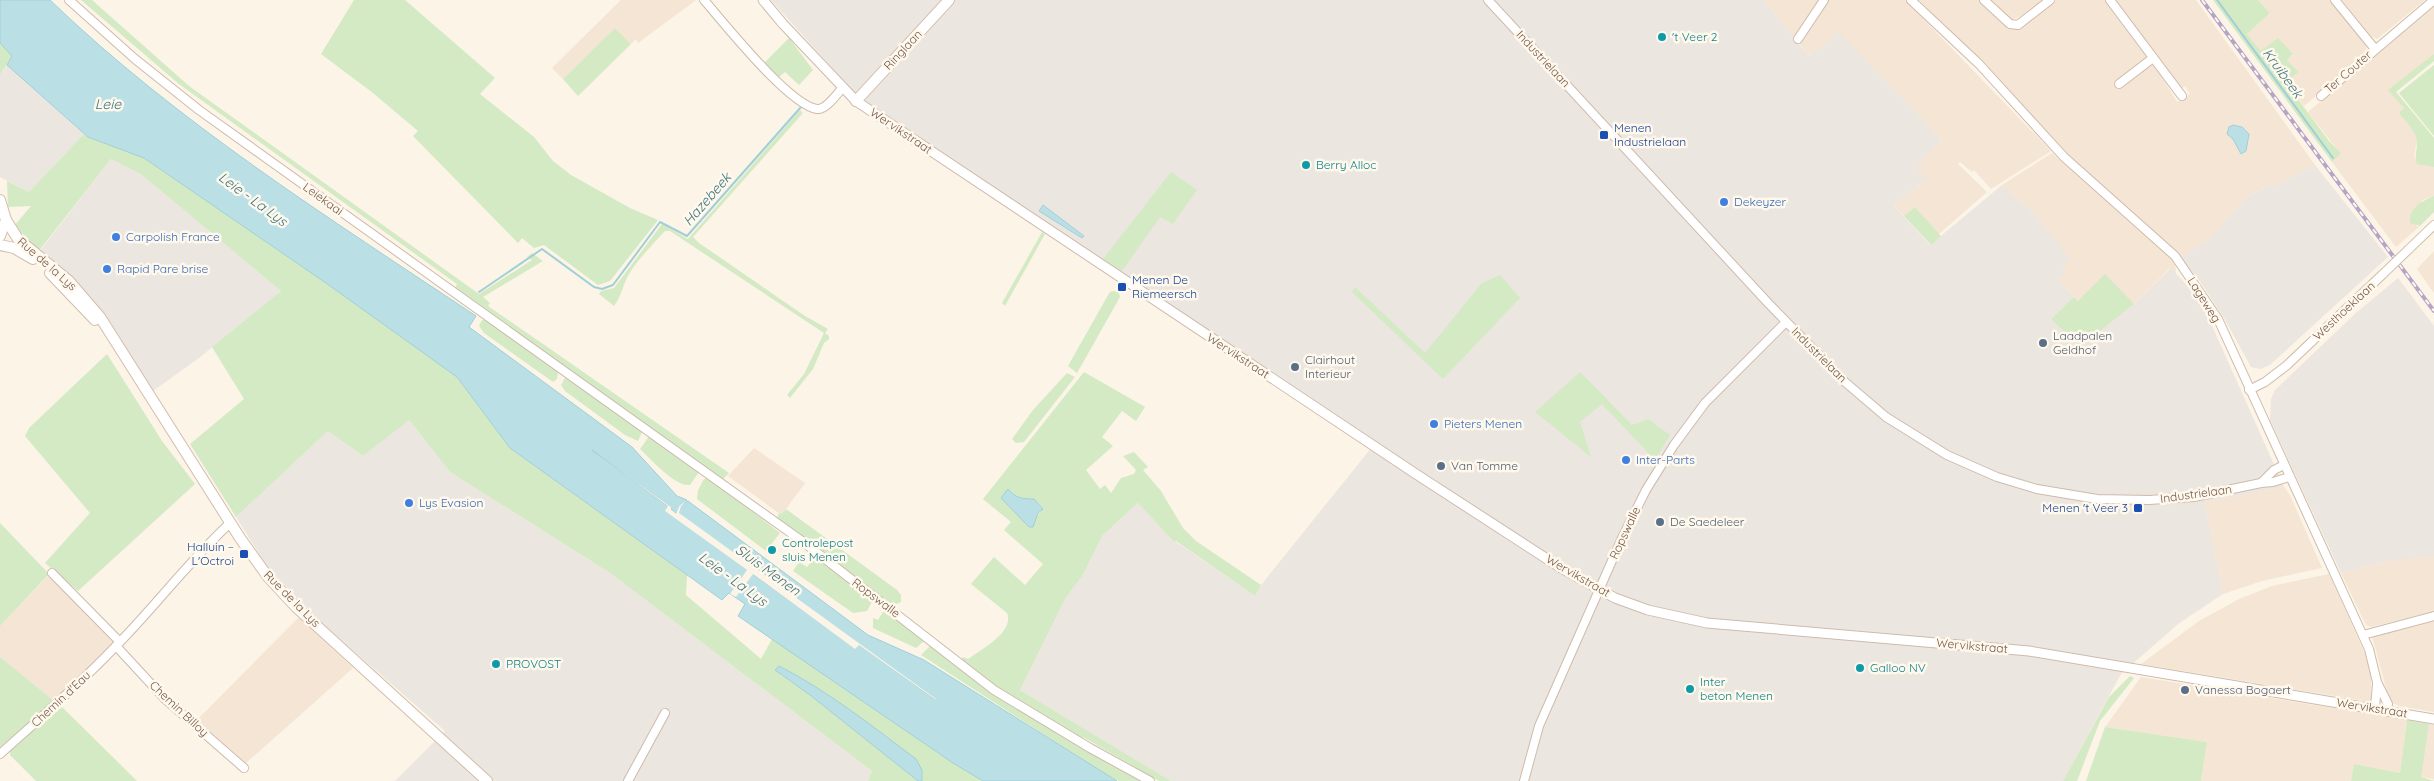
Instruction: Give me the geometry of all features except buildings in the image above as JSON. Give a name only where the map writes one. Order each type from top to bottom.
[{"type":"main road","name":"Ringlaan","points":[[853,98],[949,0]]},
{"type":"main road","name":"Rue de la Lys","points":[[0,200],[6,220],[18,239],[68,281],[92,306],[230,523],[264,572],[283,594],[487,781]]},
{"type":"main road","points":[[0,236],[6,220]]},
{"type":"main road","name":"Rue de la Lys","points":[[0,245],[18,250],[47,270],[91,315],[124,356]]},
{"type":"street","name":"Leiekaai","points":[[69,0],[134,59],[199,110],[585,386]]},
{"type":"street","points":[[704,0],[757,62],[780,84],[810,106],[817,109],[824,107],[843,88]]},
{"type":"street","name":"Wervikstraat","points":[[763,0],[783,24],[853,98],[1416,474],[1561,568],[1615,598],[1648,610],[1707,623],[2029,651],[2434,719]]},
{"type":"street","name":"Industrielaan","points":[[1488,0],[1786,322],[1845,382],[1886,417],[1947,455],[1998,477],[2037,489],[2077,497],[2123,500],[2194,497],[2273,482],[2289,477]]},
{"type":"street","points":[[1798,38],[1824,0]]},
{"type":"street","name":"Lageweg","points":[[1911,0],[1979,64],[2064,157],[2179,262],[2218,319],[2363,635],[2374,663],[2378,682],[2388,704],[2387,710]]},
{"type":"street","points":[[1984,0],[2010,24],[2018,25],[2050,0]]},
{"type":"street","points":[[2110,0],[2182,96]]},
{"type":"street","name":"Ter Couter","points":[[2335,0],[2375,48]]},
{"type":"street","name":"Ter Couter","points":[[2321,96],[2375,48],[2434,0]]},
{"type":"street","points":[[2119,84],[2153,58]]},
{"type":"street","name":"Westhoeklaan","points":[[2249,390],[2265,382],[2286,366],[2434,225]]},
{"type":"street","name":"Ropswalle","points":[[1524,781],[1539,726],[1646,490],[1674,445],[1705,403],[1786,322]]},
{"type":"street","name":"Ropswalle","points":[[585,386],[802,541],[994,690],[1090,748],[1150,781]]},
{"type":"street","name":"Industrielaan","points":[[2261,483],[2270,473],[2284,466]]},
{"type":"street","name":"Chemin d'Eau","points":[[0,754],[76,686],[118,644],[185,568],[230,523]]},
{"type":"street","points":[[52,573],[118,644]]},
{"type":"street","points":[[2363,635],[2434,616]]},
{"type":"street","name":"Chemin Billoy","points":[[118,644],[165,699],[244,768]]},
{"type":"street","name":"Lageweg","points":[[2375,708],[2378,682]]},
{"type":"street","points":[[628,781],[664,713]]},
{"type":"shaded area","points":[[621,0],[696,0],[638,43],[636,39],[631,44],[615,28],[563,79],[552,68]]},
{"type":"shaded area","points":[[771,0],[1763,0],[1809,56],[1839,32],[1941,139],[1916,167],[1927,178],[1894,206],[1930,245],[2002,185],[2035,215],[2070,258],[2062,266],[2067,271],[2058,279],[2074,297],[2051,319],[2080,347],[2134,304],[2171,268],[2190,289],[2209,319],[2284,487],[2205,502],[2223,594],[2178,624],[2121,674],[2063,781],[1171,781],[1020,690],[1065,599],[1083,575],[1103,535],[1138,503],[1174,542],[1255,596],[1261,585],[1376,442],[860,99]]},
{"type":"shaded area","points":[[1763,0],[1822,0],[1815,13],[1794,38]]},
{"type":"shaded area","points":[[1828,0],[1905,0],[2051,151],[1991,189],[1974,170],[1972,172],[1960,162],[1958,164],[1987,192],[1939,234],[1915,207],[1904,216],[1894,206],[1926,179],[1915,167],[1941,139],[1839,33],[1809,56],[1799,43]]},
{"type":"shaded area","points":[[1919,0],[1980,0],[2010,29],[2017,27],[2055,0],[2107,0],[2147,54],[2146,59],[2116,81],[2120,85],[2151,64],[2154,64],[2177,102],[2190,94],[2185,86],[2181,89],[2115,0],[2196,0],[2315,165],[2282,183],[2268,186],[2248,196],[2208,240],[2180,258],[2063,152],[1968,49]]},
{"type":"shaded area","points":[[1989,0],[2043,0],[2019,17],[2013,19],[2007,17]]},
{"type":"shaded area","points":[[2258,0],[2331,0],[2366,44],[2367,53],[2304,106],[2286,83],[2287,60],[2293,55],[2261,51],[2247,34],[2270,13]]},
{"type":"shaded area","points":[[2342,0],[2425,0],[2377,39],[2371,36]]},
{"type":"shaded area","points":[[2434,5],[2434,54],[2389,90],[2404,108],[2399,113],[2414,130],[2417,142],[2414,156],[2417,163],[2434,167],[2434,196],[2422,200],[2416,226],[2420,226],[2396,247],[2332,162],[2340,153],[2308,112]]},
{"type":"shaded area","points":[[7,65],[84,134],[29,192],[0,177],[0,75]]},
{"type":"shaded area","points":[[2052,153],[2175,262],[2176,274],[2170,268],[2134,304],[2125,295],[2078,301],[2058,279],[2062,266],[2069,258],[2035,215],[2002,185]]},
{"type":"shaded area","points":[[111,159],[142,175],[281,291],[199,358],[153,391],[117,334],[83,289],[39,252]]},
{"type":"shaded area","points":[[2315,165],[2388,257],[2270,365],[2260,369],[2251,367],[2224,318],[2199,280],[2180,258],[2208,240],[2248,196],[2268,186],[2282,183]]},
{"type":"shaded area","points":[[2434,251],[2434,293],[2417,269]]},
{"type":"shaded area","points":[[2398,278],[2434,326],[2434,556],[2388,561],[2341,573],[2270,420],[2271,399],[2275,390],[2357,312]]},
{"type":"shaded area","points":[[408,419],[450,472],[610,573],[872,771],[868,781],[395,781],[445,731],[314,616],[268,568],[236,517],[328,431],[363,456]]},
{"type":"shaded area","points":[[754,448],[805,483],[786,509],[780,514],[728,476]]},
{"type":"shaded area","points":[[2284,487],[2290,495],[2322,568],[2262,581],[2223,594],[2205,502]]},
{"type":"shaded area","points":[[2419,556],[2434,556],[2434,611],[2371,627],[2366,625],[2341,573],[2388,561]]},
{"type":"shaded area","points":[[2329,574],[2365,654],[2371,673],[2371,702],[2141,664],[2199,621],[2239,599],[2272,586]]},
{"type":"shaded area","points":[[48,576],[115,642],[54,701],[0,657],[0,626]]},
{"type":"shaded area","points":[[299,617],[353,668],[246,763],[197,720]]},
{"type":"shaded area","points":[[2434,621],[2434,712],[2399,706],[2393,703],[2388,695],[2372,636]]},
{"type":"shaded area","points":[[2141,677],[2407,720],[2400,773],[2354,764],[2351,781],[2201,781],[2207,742],[2105,727]]},
{"type":"shaded area","points":[[2429,724],[2434,725],[2434,779],[2420,777]]},
{"type":"green space","points":[[81,0],[92,0],[189,86],[479,294],[532,260],[527,257],[532,253],[543,261],[483,297],[490,303],[488,306],[729,473],[723,479],[454,290],[457,284],[179,84]]},
{"type":"green space","points":[[354,0],[405,0],[495,78],[480,94],[534,137],[553,161],[571,175],[630,208],[658,220],[610,281],[598,285],[544,245],[534,248],[522,238],[518,243],[413,136],[418,131],[373,93],[321,54]]},
{"type":"green space","points":[[2213,0],[2258,0],[2270,13],[2247,34],[2261,51],[2278,38],[2293,54],[2287,60],[2298,72],[2286,83],[2329,141],[2341,153],[2332,162]]},
{"type":"green space","points":[[615,28],[631,44],[578,96],[563,79]]},
{"type":"green space","points":[[789,38],[813,70],[799,85],[785,72],[778,78],[763,64]]},
{"type":"green space","points":[[0,43],[12,56],[0,75]]},
{"type":"green space","points":[[2434,54],[2434,61],[2396,92],[2434,138],[2434,167],[2417,164],[2417,139],[2411,127],[2399,113],[2404,108],[2388,90]]},
{"type":"green space","points":[[2434,65],[2434,136],[2399,93]]},
{"type":"green space","points":[[800,110],[803,113],[693,237],[805,316],[828,329],[825,333],[829,336],[829,339],[824,343],[813,369],[790,398],[787,395],[804,374],[824,333],[670,231],[665,231],[637,262],[629,274],[614,306],[599,294],[601,291],[614,288],[662,224],[688,239]]},
{"type":"green space","points":[[84,134],[144,158],[326,283],[457,377],[510,448],[687,575],[686,595],[761,659],[772,639],[953,763],[983,781],[922,781],[922,770],[870,727],[817,688],[778,666],[781,675],[810,695],[918,781],[868,781],[872,771],[610,573],[450,472],[409,420],[363,456],[328,431],[236,517],[190,444],[244,399],[212,347],[281,291],[142,175],[111,159],[38,252],[15,225],[31,206],[8,207],[7,181],[29,192]]},
{"type":"green space","points":[[1171,172],[1197,190],[1173,224],[1160,217],[1122,271],[1103,259]]},
{"type":"green space","points":[[2434,196],[2434,212],[2420,226],[2410,223],[2411,213],[2414,209]]},
{"type":"green space","points":[[1915,207],[1941,236],[1931,245],[1904,216]]},
{"type":"green space","points":[[1042,232],[1045,234],[1005,306],[1002,303]]},
{"type":"green space","points":[[2105,274],[2134,304],[2080,347],[2051,319],[2074,297],[2078,301]]},
{"type":"green space","points":[[1500,275],[1520,298],[1443,379],[1352,292],[1355,287],[1425,353],[1482,283]]},
{"type":"green space","points":[[1110,292],[1119,293],[1120,297],[1077,373],[1068,366]]},
{"type":"green space","points":[[482,320],[486,320],[558,372],[557,379],[553,382],[484,333],[479,326]]},
{"type":"green space","points":[[107,354],[162,441],[195,484],[78,591],[45,563],[90,513],[25,436],[29,428]]},
{"type":"green space","points":[[1084,372],[1145,407],[1136,421],[1122,411],[1102,437],[1113,446],[1086,470],[1100,489],[1105,485],[1111,493],[1121,478],[1134,474],[1136,470],[1123,456],[1134,452],[1148,467],[1143,470],[1161,491],[1183,528],[1196,541],[1261,585],[1255,596],[1176,541],[1174,542],[1138,503],[1103,535],[1083,575],[1065,599],[1020,690],[1171,781],[1159,781],[1083,737],[1078,746],[1142,781],[1119,781],[1108,776],[921,655],[931,645],[957,666],[963,657],[968,659],[988,646],[1001,634],[1008,620],[1007,613],[971,584],[994,557],[1025,585],[1043,564],[1004,530],[1011,522],[983,499]],"holes":[[[1008,489],[1020,497],[1034,499],[1043,508],[1034,521],[1002,498]]]},
{"type":"green space","points":[[1580,372],[1632,425],[1648,419],[1670,435],[1655,460],[1602,404],[1580,422],[1591,457],[1535,412]]},
{"type":"green space","points":[[1067,373],[1075,377],[1024,442],[1016,443],[1012,439],[1033,410]]},
{"type":"green space","points":[[566,376],[643,430],[638,441],[625,435],[565,391],[561,385]]},
{"type":"green space","points":[[650,435],[699,472],[690,485],[677,482],[670,477],[640,449]]},
{"type":"green space","points":[[709,478],[780,533],[766,551],[697,499],[698,490],[704,479]]},
{"type":"green space","points":[[786,509],[897,590],[901,595],[901,602],[892,606],[777,518],[779,513],[781,514]]},
{"type":"green space","points":[[0,523],[49,574],[0,626]]},
{"type":"green space","points":[[815,557],[871,597],[873,600],[867,611],[853,613],[793,571],[799,562],[807,567]]},
{"type":"green space","points":[[885,609],[924,641],[916,648],[873,628],[873,618],[878,620]]},
{"type":"green space","points":[[0,657],[54,701],[0,747]]},
{"type":"green space","points":[[2130,676],[2134,678],[2100,721],[2077,781],[2063,781],[2109,697]]},
{"type":"green space","points":[[62,707],[137,781],[36,781],[10,755],[10,750]]},
{"type":"green space","points":[[2407,720],[2429,724],[2421,777],[2434,781],[2351,781],[2354,764],[2400,773]]},
{"type":"green space","points":[[2105,727],[2207,742],[2201,781],[2086,781]]},
{"type":"water","name":"Leie","points":[[0,0],[50,0],[99,45],[202,128],[310,205],[476,316],[469,327],[632,447],[677,496],[687,500],[680,505],[688,501],[868,635],[924,660],[1117,781],[983,781],[953,763],[738,616],[745,604],[729,593],[722,600],[510,448],[457,377],[326,283],[144,158],[88,137],[7,65],[12,56],[0,43]],"holes":[[[592,450],[671,507],[677,514],[859,644],[855,648],[666,511],[669,507]]]},
{"type":"water","points":[[2233,125],[2242,127],[2249,134],[2246,151],[2241,154],[2233,139],[2227,134],[2229,127]]},
{"type":"water","points":[[1043,205],[1084,236],[1082,238],[1039,211]]},
{"type":"water","points":[[1008,489],[1020,497],[1034,499],[1043,509],[1038,513],[1033,527],[1029,527],[1001,498]]},
{"type":"water","points":[[779,666],[832,698],[916,759],[922,770],[922,781],[918,781],[810,695],[775,670]]},
{"type":"pier","points":[[592,450],[671,507],[671,510],[676,514],[680,505],[687,500],[681,506],[679,513],[936,700],[859,645],[855,649],[753,574],[736,597],[730,594],[747,570],[665,511],[668,506]]},
{"type":"waterway","name":"Kruibeek","points":[[2217,0],[2333,158]]},
{"type":"waterway","name":"Hazebeek","points":[[479,292],[542,249],[594,287],[602,289],[613,285],[660,222],[687,236],[801,107]]},
{"type":"railway","points":[[2202,0],[2434,311]]},
{"type":"place","name":"'t Veer 2","points":[[1662,37]]},
{"type":"place","name":"Menen Industrielaan","points":[[1604,135]]},
{"type":"place","name":"Berry Alloc","points":[[1306,165]]},
{"type":"place","name":"Dekeyzer","points":[[1724,202]]},
{"type":"place","name":"Carpolish France","points":[[116,237]]},
{"type":"place","name":"Rapid Pare brise","points":[[107,269]]},
{"type":"place","name":"Menen De Riemeersch","points":[[1122,287]]},
{"type":"place","name":"Laadpalen Geldhof","points":[[2043,343]]},
{"type":"place","name":"Clairhout Interieur","points":[[1295,367]]},
{"type":"place","name":"Pieters Menen","points":[[1434,424]]},
{"type":"place","name":"Inter-Parts","points":[[1626,460]]},
{"type":"place","name":"Van Tomme","points":[[1441,466]]},
{"type":"place","name":"Lys Evasion","points":[[409,503]]},
{"type":"place","name":"Menen 't Veer 3","points":[[2138,508]]},
{"type":"place","name":"De Saedeleer","points":[[1660,522]]},
{"type":"place","name":"Controlepost sluis Menen","points":[[772,550]]},
{"type":"place","name":"Halluin – L'Octroi","points":[[244,554]]},
{"type":"place","name":"PROVOST","points":[[496,664]]},
{"type":"place","name":"Galloo NV","points":[[1860,668]]},
{"type":"place","name":"Inter beton Menen","points":[[1690,689]]},
{"type":"place","name":"Vanessa Bogaert","points":[[2185,690]]},
{"type":"water label","name":"Leie - La Lys","points":[[253,199]]},
{"type":"water label","name":"Sluis Menen","points":[[768,570]]},
{"type":"water label","name":"Leie - La Lys","points":[[733,579]]}]
